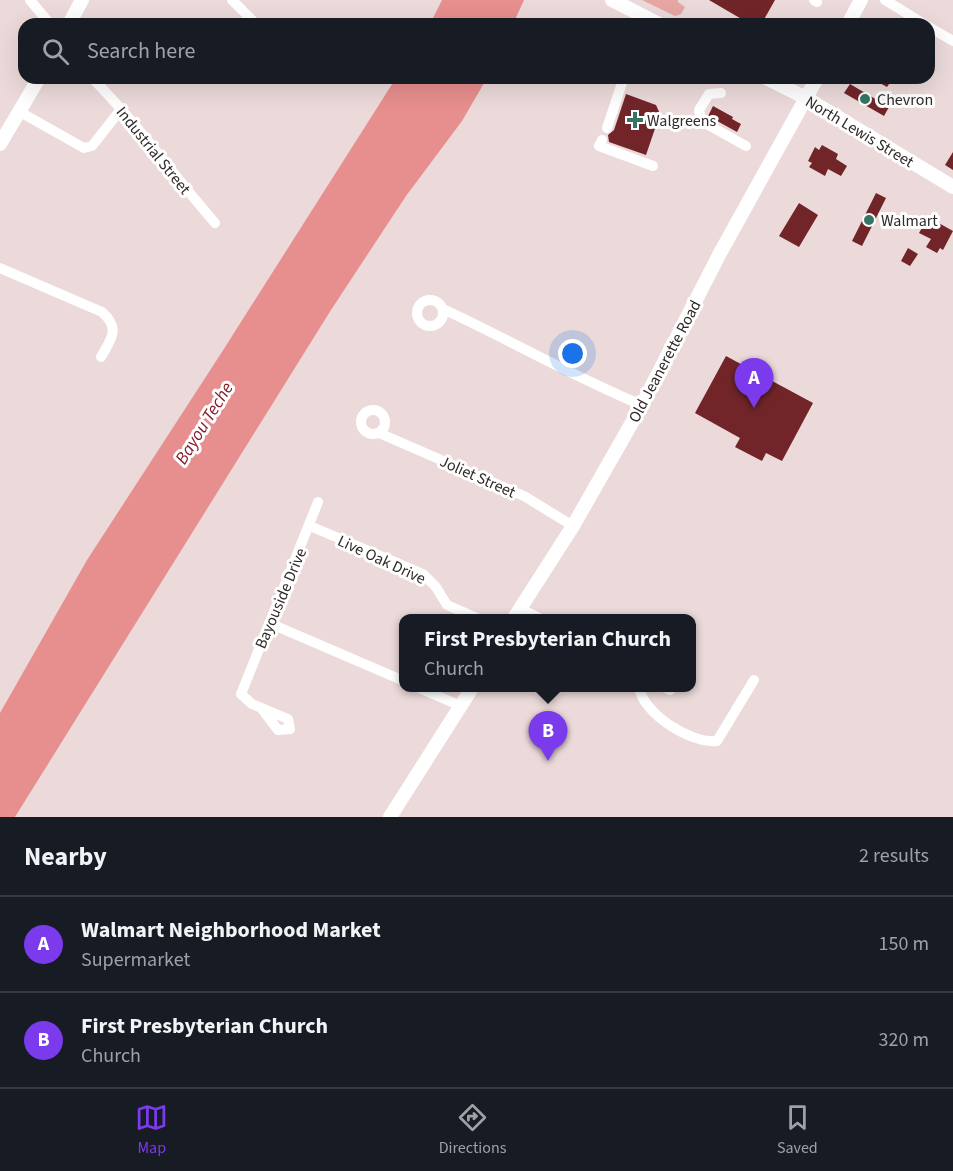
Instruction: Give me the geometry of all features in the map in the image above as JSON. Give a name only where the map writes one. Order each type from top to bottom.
[{"type":"main road","points":[[72,18],[82,0]]},
{"type":"main road","points":[[612,0],[647,18]]},
{"type":"main road","points":[[851,18],[861,0]]},
{"type":"main road","points":[[0,144],[36,84]]},
{"type":"main road","name":"North Lewis Street","points":[[778,84],[806,98],[953,187]]},
{"type":"main road","name":"Old Jeanerette Road","points":[[517,614],[573,526],[642,405],[719,255],[814,84]]},
{"type":"main road","points":[[390,817],[469,692]]},
{"type":"street","points":[[30,0],[45,18]]},
{"type":"street","points":[[232,0],[250,18]]},
{"type":"street","points":[[885,0],[914,18]]},
{"type":"street","points":[[935,30],[953,41]]},
{"type":"street","name":"Industrial Street","points":[[98,84],[122,108],[186,191],[215,223]]},
{"type":"street","points":[[607,128],[622,84]]},
{"type":"street","points":[[721,93],[709,94],[699,110],[700,121],[746,146]]},
{"type":"street","points":[[20,112],[84,148],[92,146],[122,108]]},
{"type":"street","points":[[602,140],[599,146],[653,166]]},
{"type":"street","points":[[0,268],[102,312],[113,329],[111,339],[101,357]]},
{"type":"street","points":[[443,309],[605,390],[642,405]]},
{"type":"street","name":"Joliet Street","points":[[379,433],[524,496],[573,526]]},
{"type":"street","name":"Bayouside Drive","points":[[262,709],[241,694],[318,502]]},
{"type":"street","name":"Live Oak Drive","points":[[310,526],[423,574],[436,587],[447,605],[468,614]]},
{"type":"street","points":[[269,623],[399,679]]},
{"type":"street","points":[[641,692],[646,704],[659,718],[705,742],[717,741],[754,680]]},
{"type":"street","points":[[430,692],[461,706]]},
{"type":"shaded area","points":[[642,0],[678,0],[685,7],[681,14],[675,16]]},
{"type":"water","points":[[442,0],[524,0],[516,18],[433,18]]},
{"type":"water","name":"Bayou Teche","points":[[392,84],[484,84],[462,121],[406,196],[331,310],[15,817],[0,817],[0,713],[87,560]]},
{"type":"building","points":[[709,0],[775,0],[765,18],[740,18]]},
{"type":"building","name":"Chevron","points":[[850,84],[889,107],[884,116],[844,93]]},
{"type":"building","name":"Walgreens","points":[[626,94],[656,105],[660,114],[646,155],[609,142],[608,135],[614,130]]},
{"type":"building","points":[[713,106],[741,124],[737,132],[708,116]]},
{"type":"building","points":[[822,145],[838,154],[836,159],[847,166],[841,176],[828,169],[825,176],[809,167],[812,163],[808,161],[815,147],[819,150]]},
{"type":"building","points":[[953,152],[953,170],[945,165]]},
{"type":"building","name":"Walmart","points":[[876,193],[886,198],[862,246],[852,241]]},
{"type":"building","points":[[799,203],[818,215],[799,247],[779,236]]},
{"type":"building","points":[[928,217],[953,231],[943,250],[940,248],[937,253],[926,247],[931,239],[919,233]]},
{"type":"building","points":[[908,248],[918,254],[910,266],[901,261]]},
{"type":"building","points":[[726,356],[813,403],[782,461],[766,453],[762,461],[735,447],[740,438],[695,413]]},
{"type":"place","name":"Chevron","points":[[865,99]]},
{"type":"place","name":"Walgreens","points":[[635,120]]},
{"type":"place","name":"Walmart","points":[[869,220]]},
{"type":"place","name":"Walmart Neighborhood Market","points":[[754,408]]},
{"type":"place","name":"First Presbyterian Church","points":[[548,761]]}]
